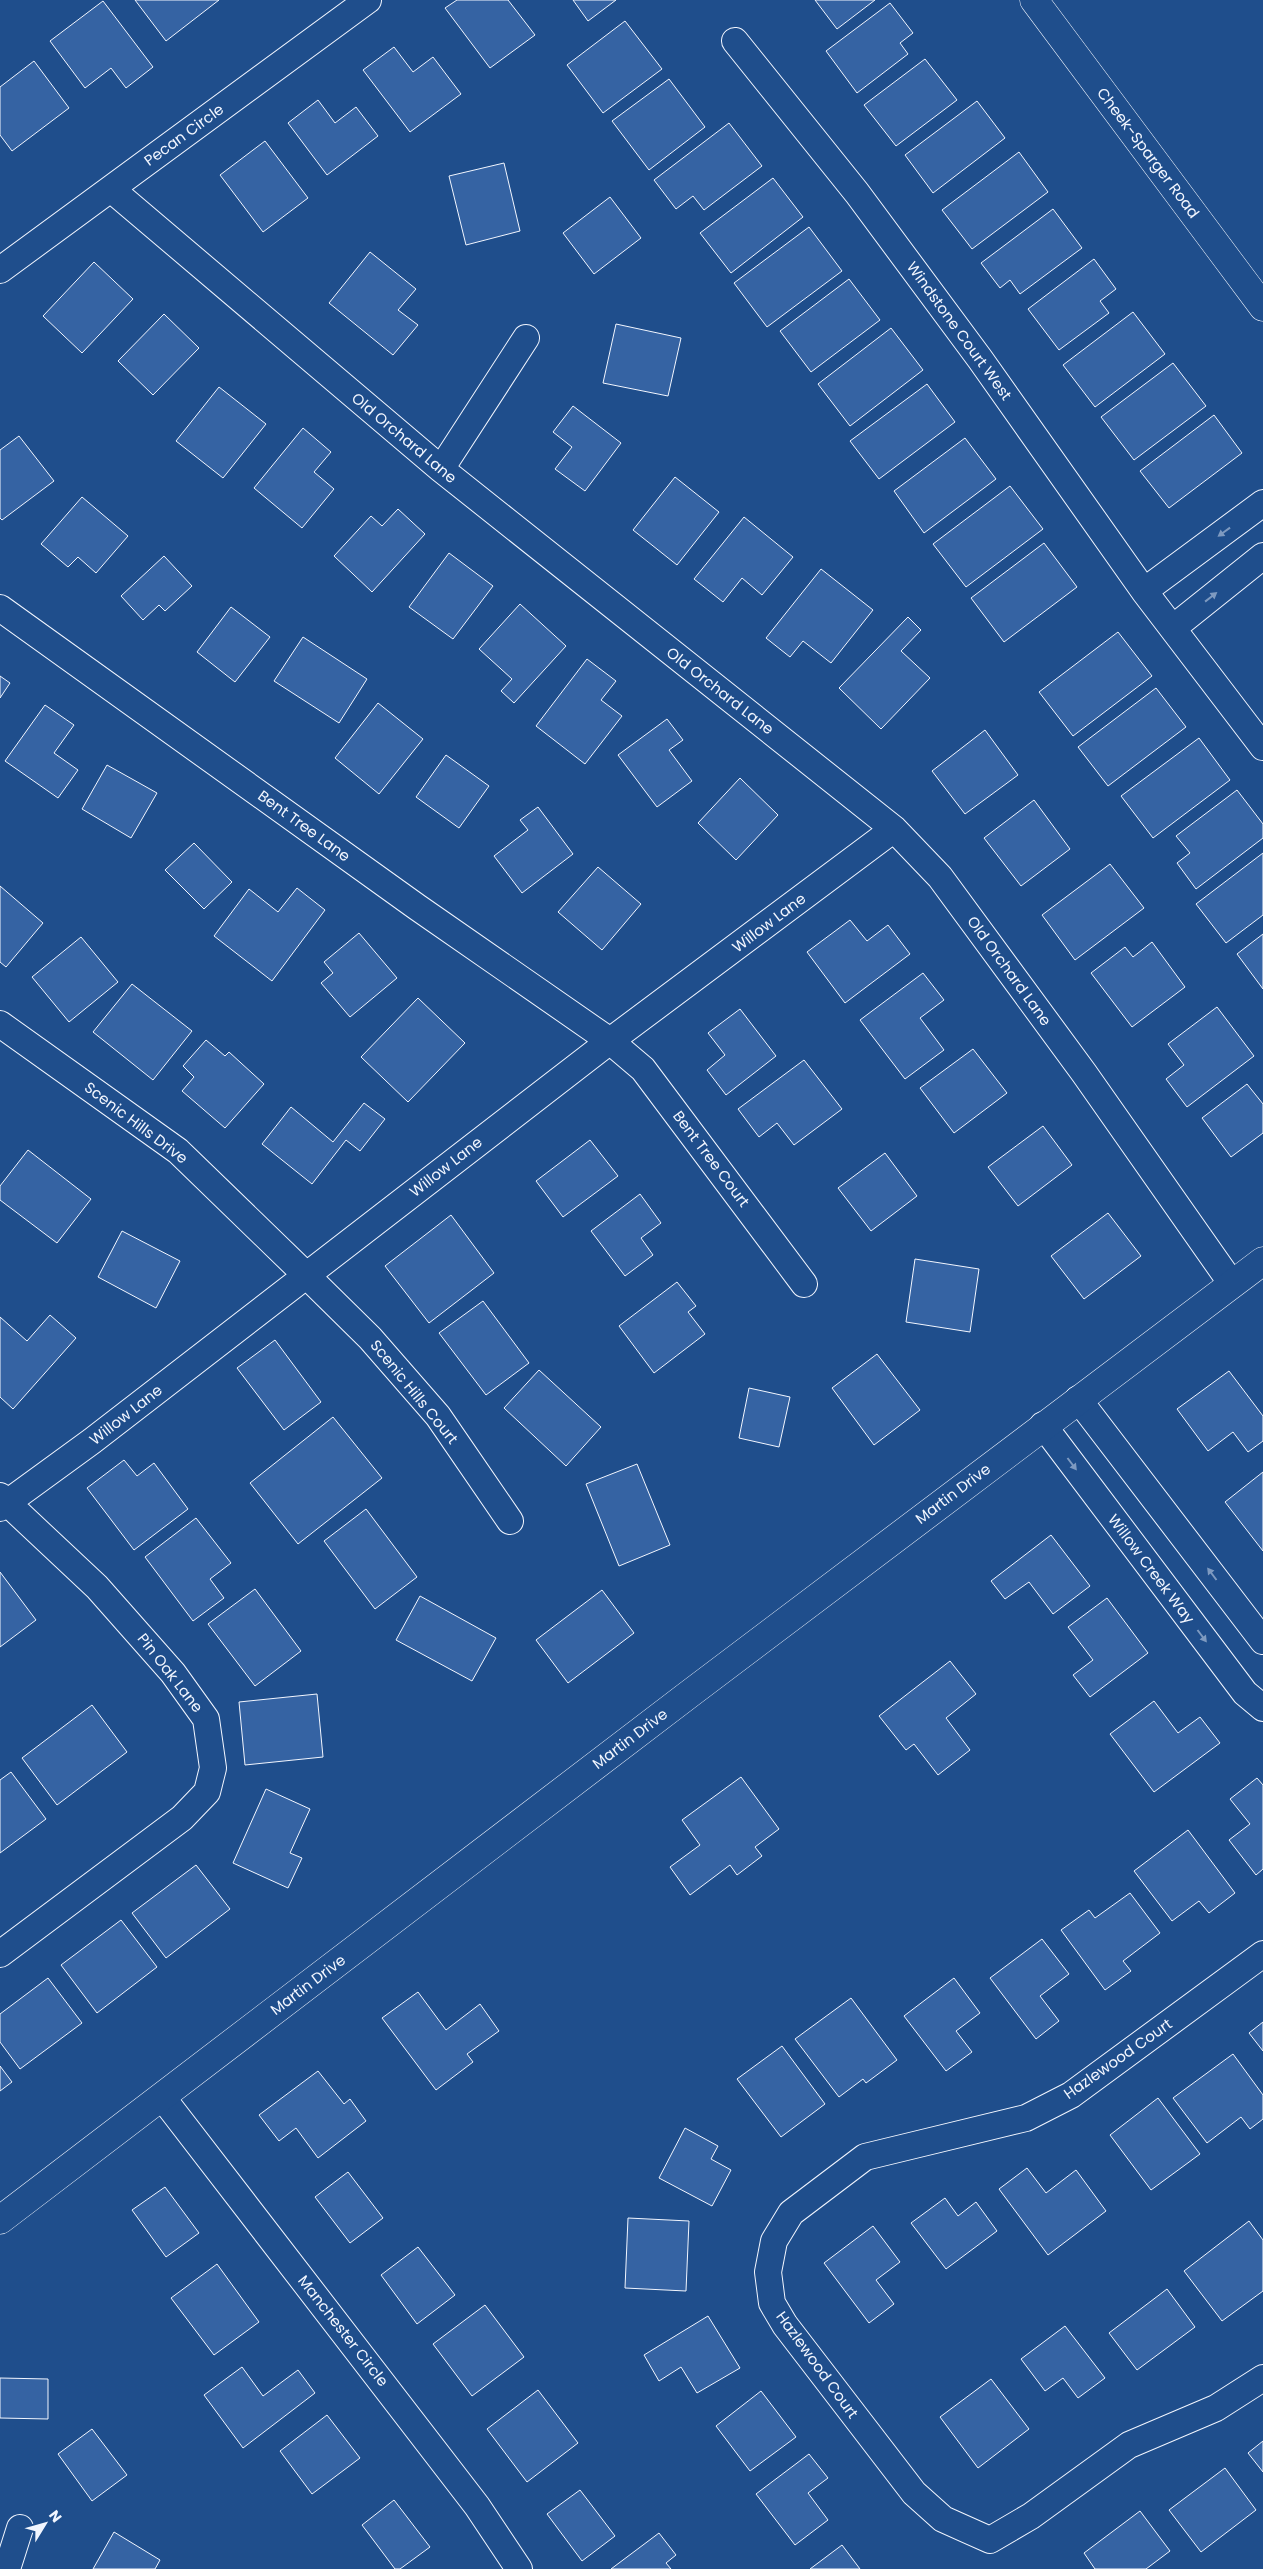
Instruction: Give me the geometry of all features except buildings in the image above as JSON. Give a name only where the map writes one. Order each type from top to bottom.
[{"type":"street","name":"Pecan Circle","points":[[0,270],[368,0]]},
{"type":"street","name":"Cheek-Sparger Road","points":[[1036,1],[1263,307]]},
{"type":"street","name":"Windstone Court West","points":[[735,41],[863,201],[980,359],[1144,591],[1263,747]]},
{"type":"street","name":"Old Orchard Lane","points":[[111,189],[441,469],[894,829],[946,885],[1078,1065],[1232,1284]]},
{"type":"street","points":[[441,469],[526,338]]},
{"type":"street","points":[[1144,591],[1263,503]]},
{"type":"street","points":[[1173,628],[1263,556]]},
{"type":"street","name":"Bent Tree Lane","points":[[0,608],[417,907],[610,1041]]},
{"type":"street","name":"Willow Lane","points":[[2,1502],[92,1442],[610,1041],[894,829]]},
{"type":"street","name":"Scenic Hills Drive","points":[[0,1024],[178,1151],[306,1275]]},
{"type":"street","name":"Bent Tree Court","points":[[610,1041],[643,1069],[804,1284]]},
{"type":"street","name":"Martin Drive","points":[[0,2220],[1043,1425],[1263,1260]]},
{"type":"street","name":"Scenic Hills Court","points":[[306,1275],[370,1338],[438,1416],[510,1520]]},
{"type":"street","points":[[1078,1399],[1263,1641]]},
{"type":"street","name":"Willow Creek Way","points":[[1043,1425],[1244,1694],[1263,1708]]},
{"type":"street","name":"Pin Oak Lane","points":[[0,1954],[182,1818],[207,1792],[213,1768],[206,1720],[173,1673],[97,1587],[2,1502]]},
{"type":"street","name":"Hazlewood Court","points":[[1263,1954],[1071,2095],[1026,2118],[865,2157],[791,2213],[774,2241],[768,2272],[772,2302],[784,2325],[914,2493],[943,2519],[990,2540],[1031,2516],[1129,2445],[1216,2408],[1263,2378]]},
{"type":"street","name":"Manchester Circle","points":[[162,2096],[477,2506],[519,2569]]},
{"type":"street","points":[[7,2569],[20,2528]]}]
